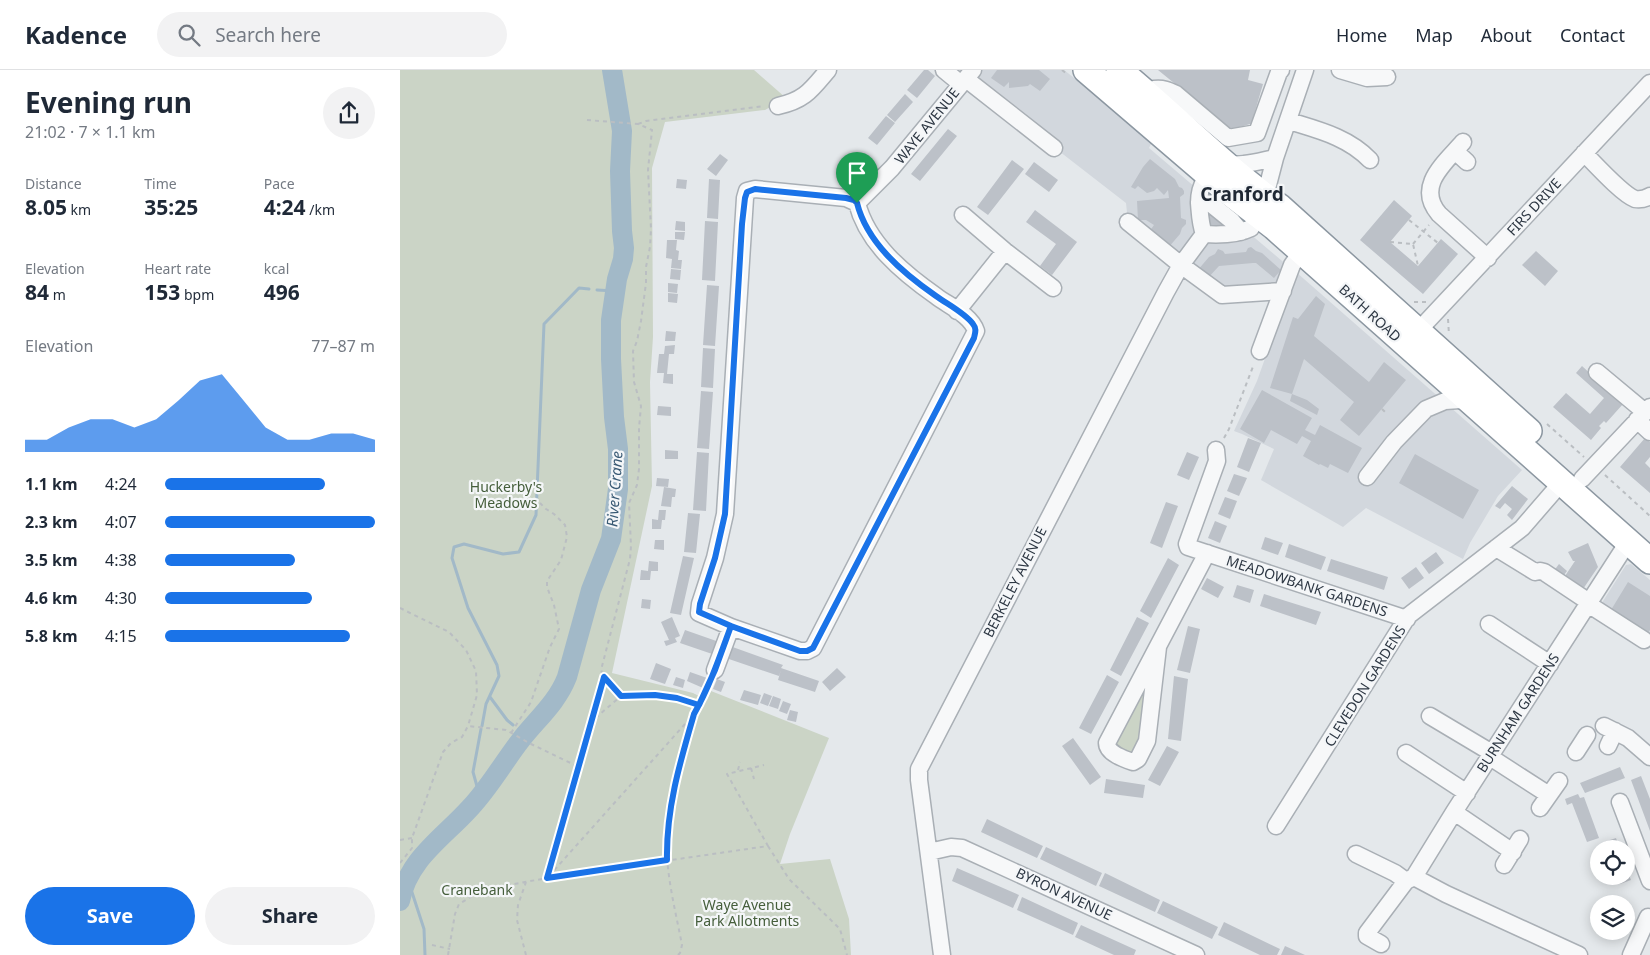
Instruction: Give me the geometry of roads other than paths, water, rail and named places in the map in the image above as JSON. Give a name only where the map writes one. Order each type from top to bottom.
[{"type":"highway","name":"BATH ROAD","points":[[1086,70],[1217,170]]},
{"type":"highway","name":"BATH ROAD","points":[[1119,70],[1149,95],[1217,170],[1254,215],[1274,227],[1470,402],[1572,481]]},
{"type":"highway","name":"BATH ROAD","points":[[1254,215],[1280,207],[1418,331],[1572,481],[1639,540],[1650,560]]},
{"type":"street","points":[[772,106],[797,100],[807,94],[828,70]]},
{"type":"street","points":[[944,70],[967,78],[1054,148]]},
{"type":"street","points":[[1149,95],[1154,89],[1162,88],[1169,90],[1228,138],[1257,134],[1278,72],[1281,70]]},
{"type":"street","points":[[1275,158],[1217,170],[1200,190],[1200,223],[1204,234],[1216,235],[1254,215],[1289,121],[1304,70]]},
{"type":"street","points":[[1340,70],[1367,78],[1387,77]]},
{"type":"street","name":"WAYE AVENUE","points":[[857,203],[892,168],[967,78]]},
{"type":"street","name":"FIRS DRIVE","points":[[1418,331],[1650,83]]},
{"type":"street","points":[[1289,121],[1344,140],[1363,152],[1370,160]]},
{"type":"street","points":[[1462,152],[1438,171],[1431,183],[1431,202],[1438,214],[1488,258]]},
{"type":"street","points":[[1584,153],[1626,194],[1643,200],[1650,196]]},
{"type":"street","points":[[755,189],[854,200],[857,203],[861,216],[890,260],[934,296],[957,311],[974,324],[976,331],[974,338],[813,648],[807,651],[800,651],[731,626],[699,612],[715,558],[725,514],[745,198],[747,192],[755,189]]},
{"type":"street","points":[[1199,201],[1229,226],[1254,215]]},
{"type":"street","points":[[963,215],[1005,251],[1053,288]]},
{"type":"street","points":[[1128,222],[1180,265],[1222,295],[1283,291]]},
{"type":"street","name":"BERKELEY AVENUE","points":[[942,955],[919,769],[1180,265],[1204,234]]},
{"type":"street","points":[[957,311],[1005,251]]},
{"type":"street","points":[[1260,350],[1292,266],[1302,252]]},
{"type":"street","points":[[1597,372],[1644,413],[1650,432]]},
{"type":"street","points":[[1435,404],[1451,385]]},
{"type":"street","points":[[1367,477],[1419,414],[1435,404],[1453,399],[1470,402]]},
{"type":"street","name":"CLEVEDON GARDENS","points":[[1276,826],[1407,619],[1522,528],[1644,413]]},
{"type":"street","name":"MEADOWBANK GARDENS","points":[[1216,450],[1217,461],[1187,544],[1188,547],[1407,619]]},
{"type":"street","name":"BURNHAM GARDENS","points":[[1381,944],[1367,936],[1367,933],[1410,879],[1589,603],[1639,540]]},
{"type":"street","points":[[1496,548],[1535,572],[1544,572],[1644,640]]},
{"type":"street","points":[[1158,647],[1147,741],[1138,760],[1133,762],[1110,751],[1107,743],[1207,553]]},
{"type":"street","points":[[1489,624],[1550,664]]},
{"type":"street","points":[[715,670],[731,626]]},
{"type":"street","points":[[1430,716],[1491,755],[1544,802],[1559,781]]},
{"type":"street","points":[[1609,734],[1628,738],[1650,757]]},
{"type":"street","points":[[1576,752],[1586,735]]},
{"type":"street","points":[[1406,753],[1467,793]]},
{"type":"street","points":[[1620,802],[1650,881]]},
{"type":"street","points":[[1454,812],[1512,852]]},
{"type":"street","name":"BYRON AVENUE","points":[[929,852],[951,847],[962,848],[1196,955]]},
{"type":"street","points":[[1356,854],[1394,873],[1446,894],[1579,955]]},
{"type":"street","points":[[1631,955],[1648,917]]},
{"type":"waterway","name":"River Crane","points":[[400,901],[404,886],[419,861],[477,800],[520,741],[558,695],[567,677],[591,590],[611,539],[618,489],[618,449],[614,417],[611,320],[624,248],[620,171],[622,131],[612,70]]},
{"type":"waterway","points":[[482,726],[486,704],[499,676],[497,665],[468,608],[452,558],[454,547],[464,544],[503,554],[519,552],[536,515],[544,324],[579,288],[589,289]]},
{"type":"waterway","points":[[597,290],[615,291]]},
{"type":"waterway","points":[[490,697],[513,725]]},
{"type":"waterway","points":[[480,797],[473,772],[481,729]]},
{"type":"waterway","points":[[519,729],[526,734]]},
{"type":"waterway","name":"River Crane","points":[[407,877],[424,929],[425,955]]},
{"type":"district","name":"Cranford","points":[[1242,194]]},
{"type":"park label","name":"Huckerby's Meadows","points":[[506,496]]},
{"type":"park label","name":"Cranebank","points":[[477,890]]},
{"type":"park label","name":"Waye Avenue Park Allotments","points":[[747,914]]}]
